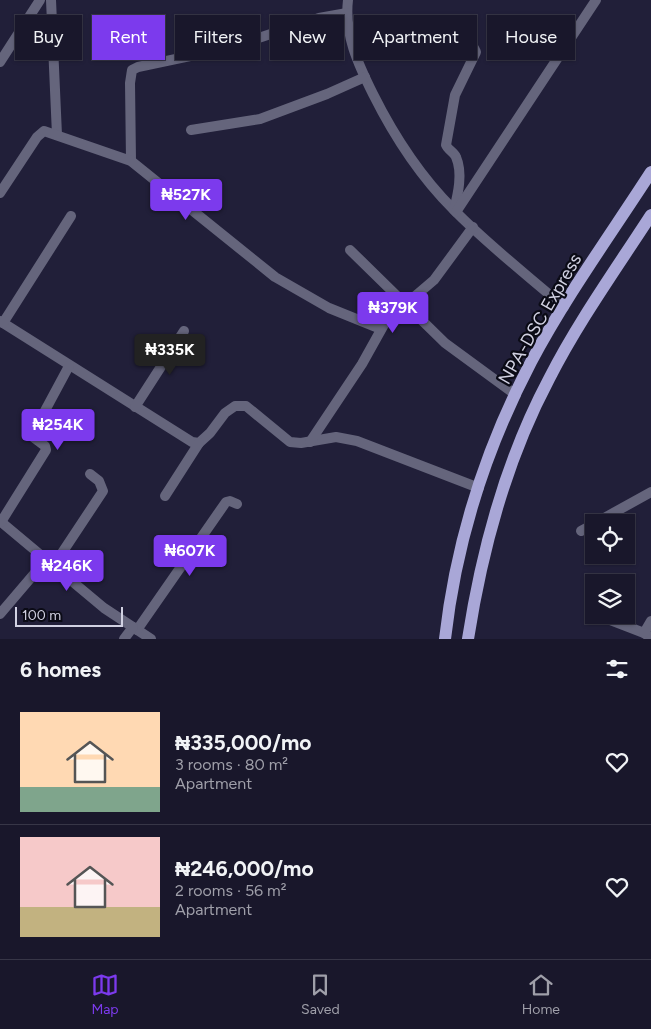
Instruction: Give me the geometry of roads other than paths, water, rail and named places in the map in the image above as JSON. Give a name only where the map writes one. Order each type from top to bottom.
[{"type":"main road","name":"NPA-DSC Express","points":[[445,639],[451,589],[467,525],[495,439],[531,362],[651,172]]},
{"type":"main road","points":[[468,639],[487,542],[502,490],[529,420],[568,343],[649,222]]},
{"type":"street","points":[[0,62],[40,0]]},
{"type":"street","points":[[51,0],[57,135]]},
{"type":"street","points":[[348,0],[349,36],[365,78],[392,131],[424,176],[455,211],[564,307]]},
{"type":"street","points":[[455,211],[596,0]]},
{"type":"street","points":[[130,161],[130,83],[132,70],[138,67],[228,48],[319,18],[347,13]]},
{"type":"street","points":[[455,211],[459,187],[456,155],[446,144],[455,95],[472,60]]},
{"type":"street","points":[[191,130],[260,119],[365,78]]},
{"type":"street","points":[[0,194],[37,137],[44,131],[57,135],[130,161],[275,277],[329,308],[381,329]]},
{"type":"street","points":[[70,216],[2,322],[135,407],[192,442],[199,443]]},
{"type":"street","points":[[310,442],[362,364],[386,320],[404,303],[434,280],[473,227]]},
{"type":"street","points":[[350,250],[445,343],[516,395]]},
{"type":"street","points":[[135,407],[184,331]]},
{"type":"street","points":[[69,366],[33,433],[33,438],[45,446],[46,450],[0,522],[104,608],[150,639]]},
{"type":"street","points":[[165,496],[199,443],[210,433],[225,413],[234,406],[246,406],[290,442],[310,442],[336,437],[358,441],[479,488]]},
{"type":"street","points":[[0,614],[50,563],[103,491],[99,481],[90,474]]},
{"type":"street","points":[[611,514],[651,492]]},
{"type":"street","points":[[124,639],[135,629],[226,502],[230,500],[236,504]]},
{"type":"street","points":[[581,532],[585,530]]},
{"type":"street","points":[[619,624],[648,636],[651,622]]}]
